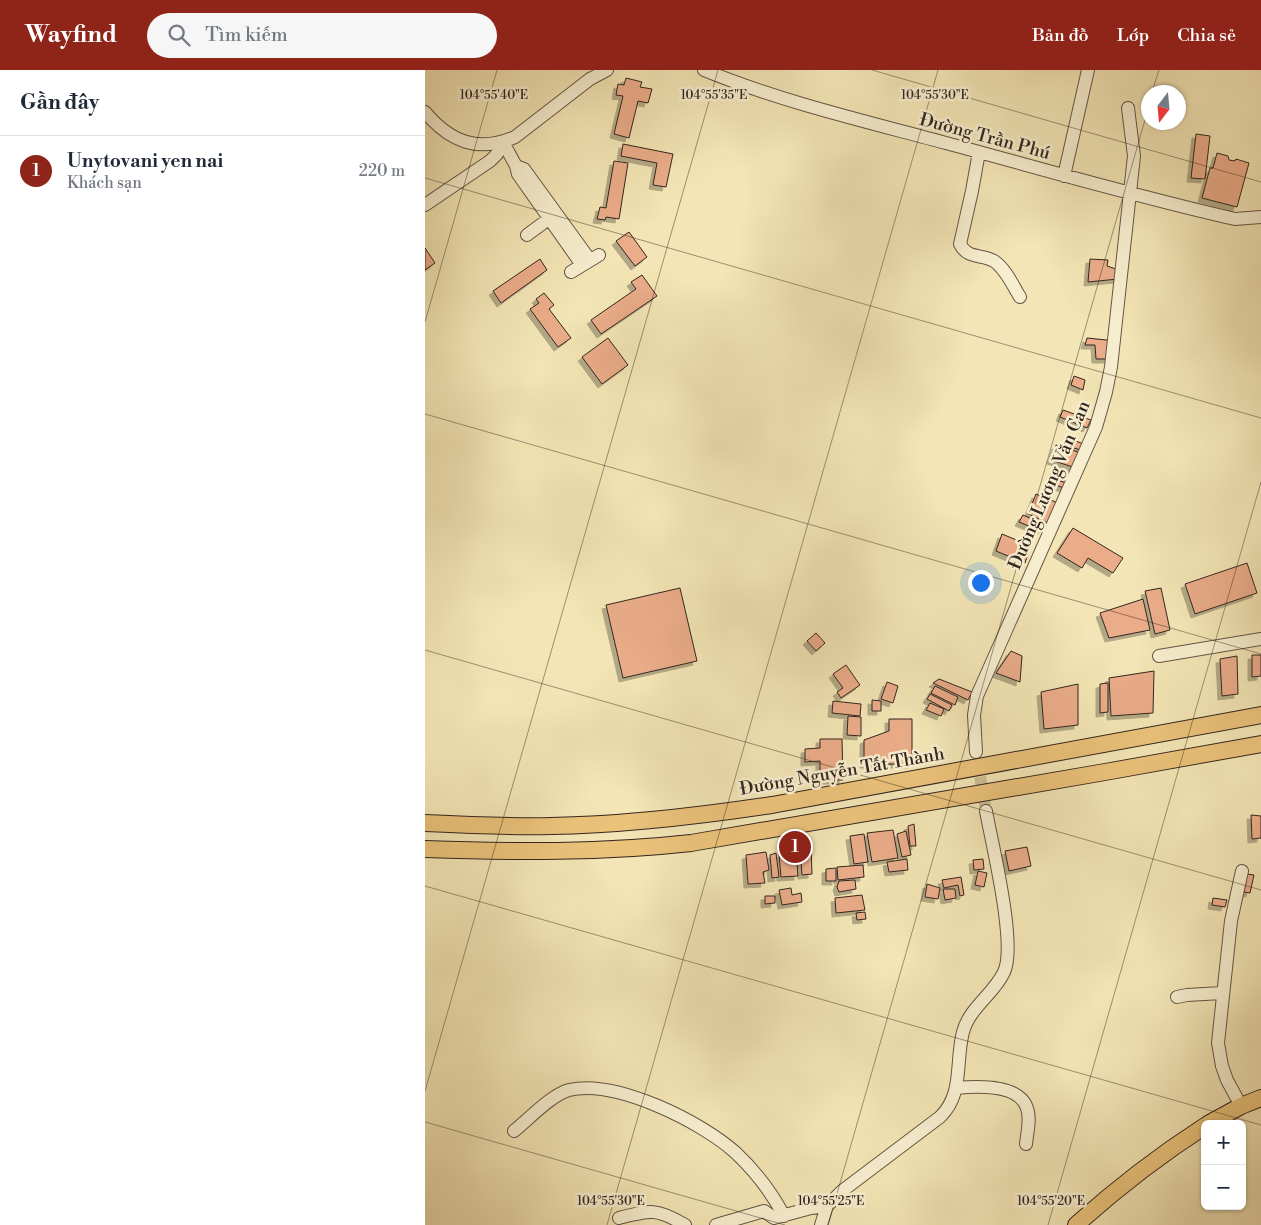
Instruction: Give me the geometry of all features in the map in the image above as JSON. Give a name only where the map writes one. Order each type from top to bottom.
[{"type":"main road","name":"Đường Nguyễn Tất Thành","points":[[425,822],[485,826],[552,826],[613,823],[723,812],[772,805],[1261,714]]},
{"type":"main road","points":[[1098,744],[1105,772]]},
{"type":"main road","points":[[425,849],[525,852],[652,847],[720,839],[1261,744]]},
{"type":"main road","points":[[772,805],[775,829]]},
{"type":"main road","points":[[1215,1120],[1261,1098]]},
{"type":"main road","points":[[1076,1225],[1099,1204],[1201,1129]]},
{"type":"street","points":[[425,112],[442,130],[469,143],[481,146],[503,142],[515,137],[590,79],[607,70]]},
{"type":"street","name":"Đường Trần Phú","points":[[704,70],[784,100],[1064,176],[1235,219],[1261,217]]},
{"type":"street","points":[[1064,176],[1088,70]]},
{"type":"street","name":"Đường Lương Văn Can","points":[[976,752],[974,715],[977,696],[1096,427],[1106,392],[1113,349],[1133,156],[1128,108]]},
{"type":"street","points":[[503,142],[516,166],[524,169],[553,216],[586,263]]},
{"type":"street","points":[[425,204],[490,161],[497,154],[503,142]]},
{"type":"street","points":[[979,152],[959,244],[965,252],[973,256],[993,261],[1002,269],[1020,297]]},
{"type":"street","points":[[527,234],[553,216]]},
{"type":"street","points":[[1159,656],[1261,639]]},
{"type":"street","points":[[821,1225],[827,1206],[842,1191],[940,1117],[948,1110],[954,1097],[959,1051],[964,1028],[977,1007],[999,982],[1007,963],[1003,904],[985,811]]},
{"type":"street","points":[[1241,1106],[1227,1080],[1219,1055],[1218,1029],[1233,910],[1242,871]]},
{"type":"street","points":[[1177,997],[1222,993]]},
{"type":"street","points":[[956,1088],[983,1087],[1001,1089],[1016,1095],[1024,1101],[1028,1111],[1026,1144]]},
{"type":"street","points":[[514,1131],[560,1094],[570,1090],[608,1091],[638,1098],[657,1105],[711,1134],[736,1153],[775,1198],[778,1220]]},
{"type":"street","points":[[778,1220],[811,1208],[827,1206]]},
{"type":"street","points":[[619,1218],[649,1211],[671,1216],[685,1225]]},
{"type":"street","points":[[716,1225],[764,1211],[778,1220]]},
{"type":"building","points":[[626,78],[642,82],[640,87],[652,89],[648,103],[638,101],[629,138],[614,134],[623,96],[616,95],[618,84],[624,85]]},
{"type":"building","points":[[1196,134],[1210,136],[1205,179],[1191,178]]},
{"type":"building","points":[[623,144],[673,154],[666,187],[653,185],[657,163],[621,156]]},
{"type":"building","points":[[1217,153],[1228,156],[1229,160],[1235,161],[1236,159],[1249,163],[1237,207],[1202,198],[1210,168],[1213,168]]},
{"type":"building","points":[[614,161],[628,163],[619,219],[606,217],[605,220],[597,219],[600,207],[606,208]]},
{"type":"building","points":[[629,232],[647,257],[635,266],[616,241]]},
{"type":"building","points":[[425,248],[435,263],[425,270]]},
{"type":"building","points":[[540,259],[547,270],[501,303],[493,291]]},
{"type":"building","points":[[1090,259],[1108,260],[1107,266],[1119,270],[1118,279],[1088,282]]},
{"type":"building","points":[[642,275],[657,296],[601,334],[591,320],[636,289],[631,282]]},
{"type":"building","points":[[544,293],[554,305],[549,309],[571,338],[558,347],[530,309],[539,303],[536,299]]},
{"type":"building","points":[[608,338],[628,365],[602,384],[582,357]]},
{"type":"building","points":[[1087,338],[1116,341],[1116,359],[1096,359],[1095,345],[1085,345]]},
{"type":"building","points":[[1074,376],[1085,380],[1083,390],[1071,385]]},
{"type":"building","points":[[1063,410],[1091,420],[1087,428],[1060,417]]},
{"type":"building","points":[[1067,438],[1084,444],[1081,450],[1063,445]]},
{"type":"building","points":[[1056,445],[1078,452],[1073,467],[1051,460]]},
{"type":"building","points":[[1055,469],[1073,475],[1070,481],[1051,474]]},
{"type":"building","points":[[1052,478],[1066,483],[1064,488],[1050,483]]},
{"type":"building","points":[[1036,494],[1058,503],[1050,524],[1028,514]]},
{"type":"building","points":[[1023,515],[1045,525],[1041,531],[1019,522]]},
{"type":"building","points":[[1073,528],[1123,558],[1113,573],[1088,558],[1082,568],[1057,553]]},
{"type":"building","points":[[1002,534],[1031,546],[1025,563],[996,551]]},
{"type":"building","points":[[1247,563],[1257,593],[1195,614],[1185,584]]},
{"type":"building","points":[[680,588],[697,661],[623,678],[606,605]]},
{"type":"building","points":[[1161,588],[1170,630],[1155,634],[1145,591]]},
{"type":"building","points":[[1143,599],[1150,630],[1109,638],[1100,613]]},
{"type":"building","points":[[816,633],[825,643],[816,651],[807,641]]},
{"type":"building","points":[[1011,651],[1022,656],[1020,682],[996,673]]},
{"type":"building","points":[[1252,655],[1261,655],[1261,676],[1252,677]]},
{"type":"building","points":[[1237,656],[1238,694],[1222,696],[1220,659]]},
{"type":"building","points":[[846,665],[860,685],[841,698],[837,692],[843,688],[833,674]]},
{"type":"building","points":[[1154,671],[1153,713],[1111,716],[1109,678]]},
{"type":"building","points":[[939,679],[972,692],[968,700],[933,683]]},
{"type":"building","points":[[887,682],[898,686],[893,703],[881,699]]},
{"type":"building","points":[[1108,683],[1108,712],[1100,713],[1100,684]]},
{"type":"building","points":[[1078,684],[1078,725],[1044,729],[1041,692]]},
{"type":"building","points":[[935,686],[958,697],[955,705],[931,693]]},
{"type":"building","points":[[930,694],[952,705],[949,711],[927,699]]},
{"type":"building","points":[[872,700],[881,701],[881,711],[872,711]]},
{"type":"building","points":[[833,701],[861,704],[860,716],[832,713]]},
{"type":"building","points":[[930,703],[944,709],[941,716],[926,710]]},
{"type":"building","points":[[848,716],[861,717],[861,736],[847,735]]},
{"type":"building","points":[[889,719],[912,719],[912,764],[864,764],[864,740],[889,731]]},
{"type":"building","points":[[820,739],[842,739],[843,780],[820,780],[820,761],[805,762],[805,749],[820,748]]},
{"type":"building","points":[[1251,815],[1261,816],[1261,838],[1252,839]]},
{"type":"building","points":[[914,824],[916,846],[910,846],[908,826]]},
{"type":"building","points":[[893,830],[898,858],[872,862],[867,833]]},
{"type":"building","points":[[906,831],[911,855],[902,857],[897,834]]},
{"type":"building","points":[[864,834],[868,862],[854,864],[850,836]]},
{"type":"building","points":[[811,847],[812,874],[802,875],[800,849]]},
{"type":"building","points":[[1027,847],[1031,866],[1009,871],[1005,851]]},
{"type":"building","points":[[796,848],[798,876],[781,877],[779,854],[786,853],[786,849]]},
{"type":"building","points":[[766,852],[769,870],[763,872],[765,883],[748,884],[746,855]]},
{"type":"building","points":[[776,853],[779,877],[772,878],[770,855]]},
{"type":"building","points":[[907,859],[908,870],[889,872],[887,862]]},
{"type":"building","points":[[983,859],[984,869],[974,870],[973,860]]},
{"type":"building","points":[[863,865],[864,877],[838,880],[837,867]]},
{"type":"building","points":[[836,868],[836,881],[826,881],[826,869]]},
{"type":"building","points":[[978,871],[987,873],[984,887],[975,885]]},
{"type":"building","points":[[1247,874],[1254,875],[1250,893],[1244,892]]},
{"type":"building","points":[[961,877],[964,895],[960,896],[958,885],[944,888],[942,880]]},
{"type":"building","points":[[855,880],[856,889],[839,892],[837,887],[839,881]]},
{"type":"building","points":[[927,884],[940,888],[938,899],[925,897]]},
{"type":"building","points":[[791,888],[792,895],[801,893],[802,902],[782,905],[779,890]]},
{"type":"building","points":[[943,889],[955,889],[956,898],[945,900]]},
{"type":"building","points":[[862,895],[865,910],[836,913],[835,898]]},
{"type":"building","points":[[765,896],[775,896],[775,903],[765,904]]},
{"type":"building","points":[[1213,898],[1227,900],[1225,907],[1212,905]]},
{"type":"building","points":[[865,912],[866,919],[857,920],[856,913]]},
{"type":"tunnel","points":[[977,759],[986,811]]},
{"type":"place","name":"Unytovani yen nai","points":[[795,847]]}]
